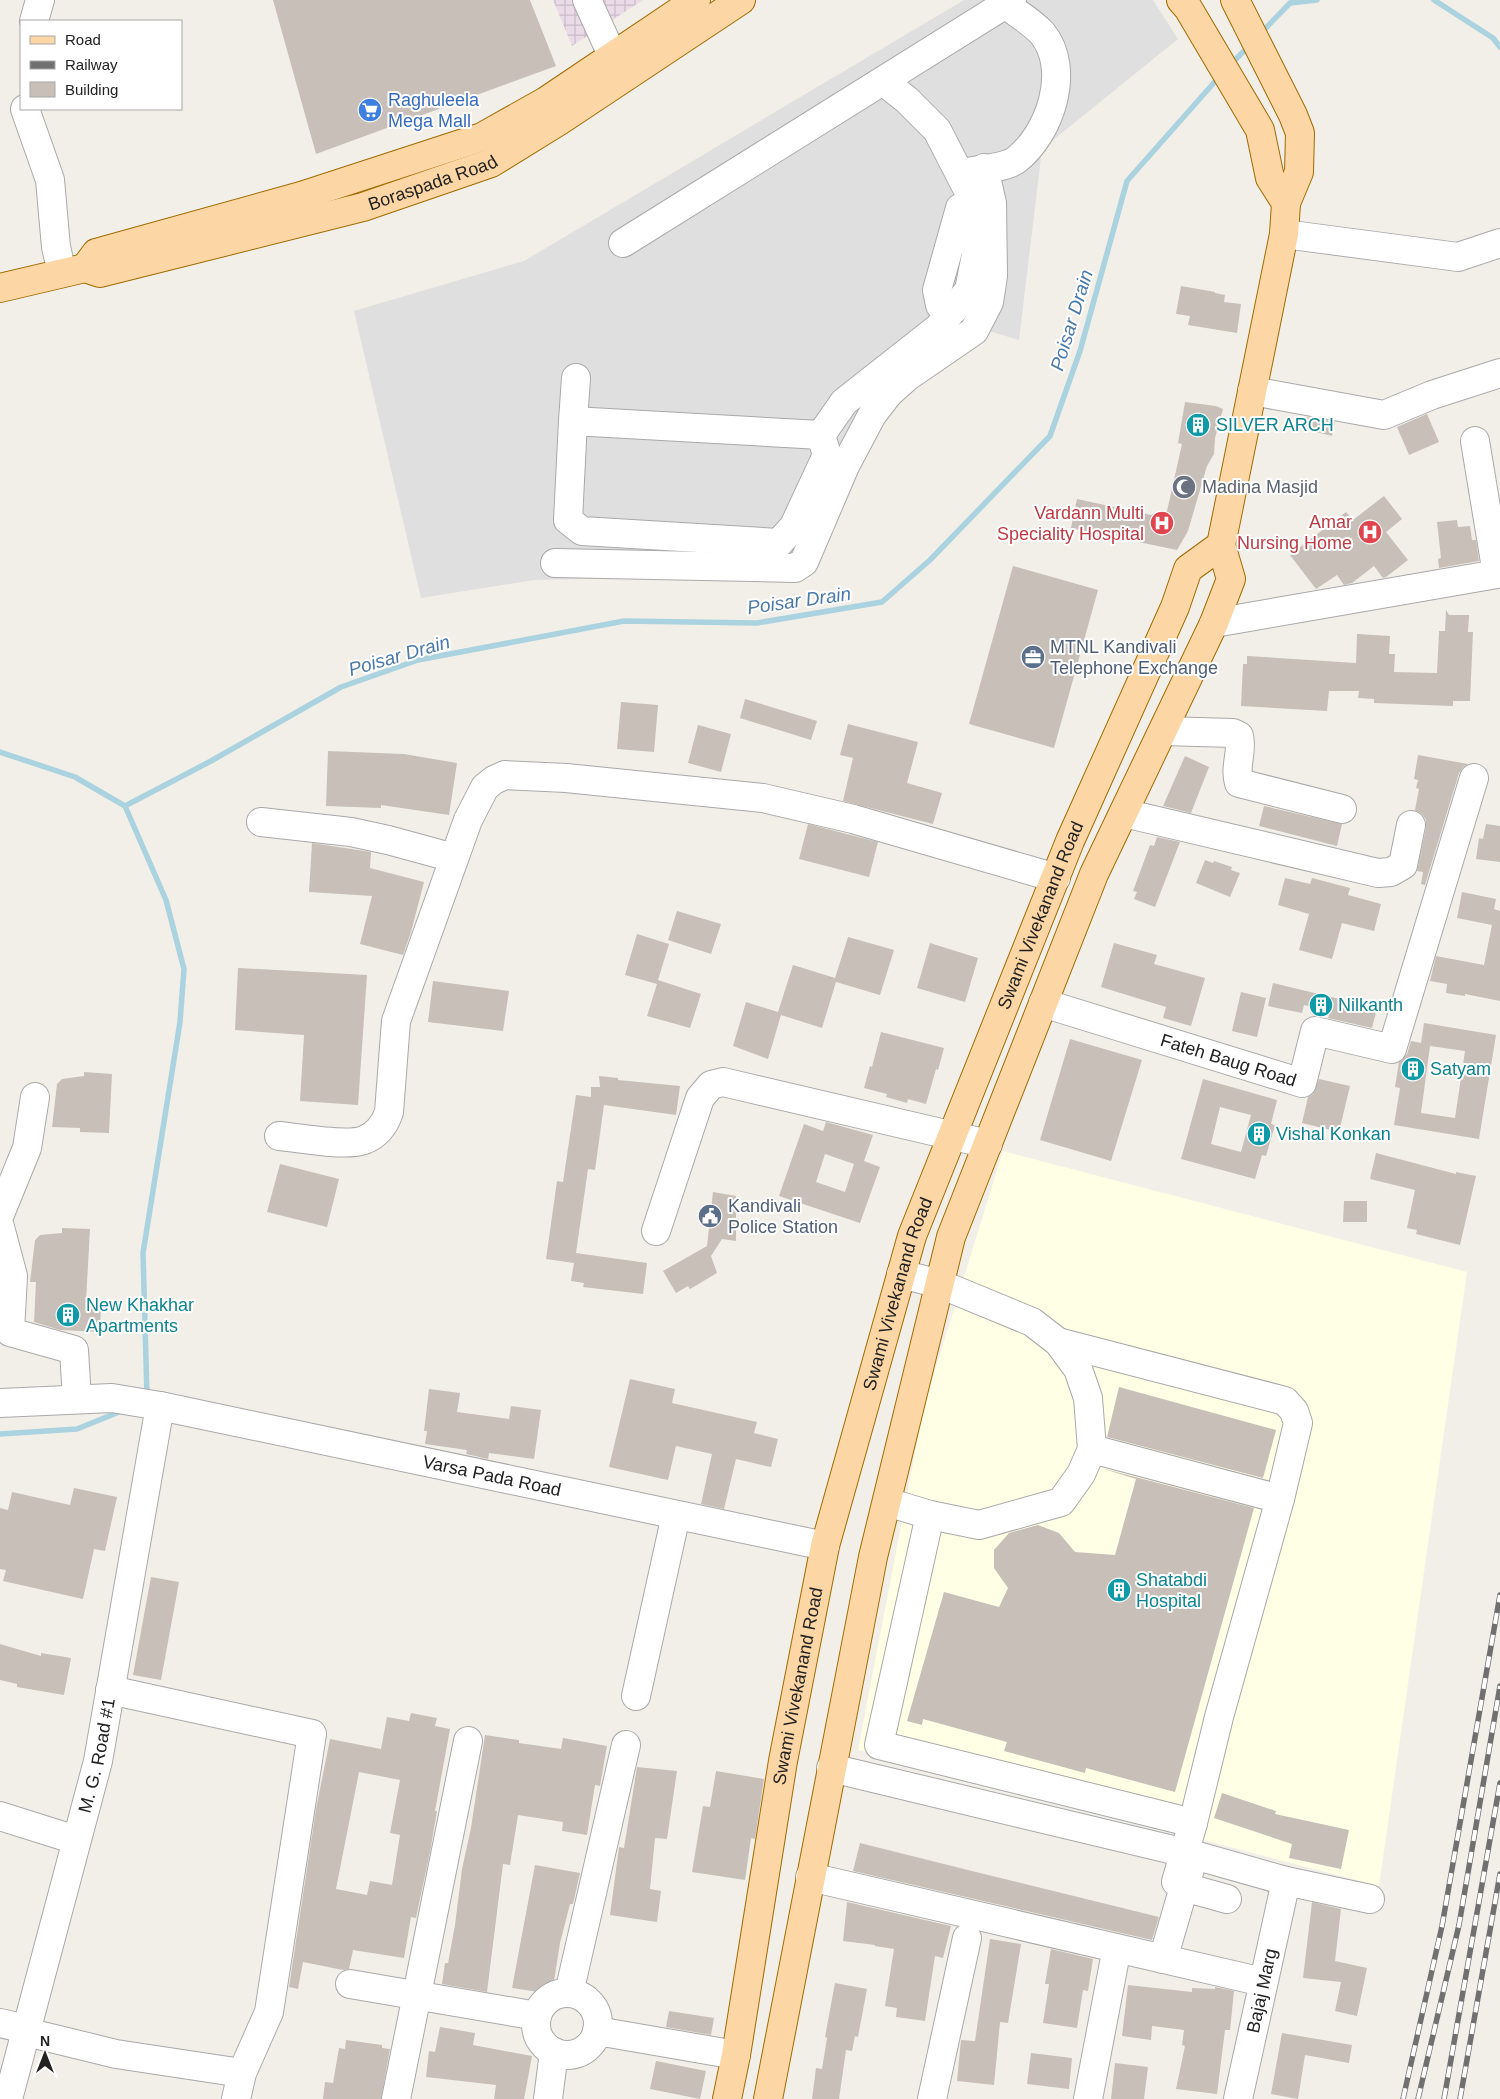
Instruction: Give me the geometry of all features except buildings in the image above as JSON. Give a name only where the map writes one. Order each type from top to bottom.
[{"type":"main road","name":"Boraspada Road","points":[[74,270],[96,254],[301,196],[482,137],[546,102],[696,0]]},
{"type":"main road","name":"Boraspada Road","points":[[0,288],[74,270],[100,273],[281,229],[363,207],[491,163],[560,121],[741,0]]},
{"type":"main road","points":[[1235,0],[1300,132],[1300,172],[1286,203]]},
{"type":"main road","points":[[1185,4],[1260,130],[1270,178],[1286,203]]},
{"type":"main road","name":"Swami Vivekanand Road","points":[[768,2099],[873,1557],[951,1237],[1094,874],[1214,623],[1231,579],[1221,545],[1284,234],[1286,203]]},
{"type":"main road","name":"Swami Vivekanand Road","points":[[727,2099],[736,2054],[783,1761],[825,1546],[912,1236],[1070,841],[1175,608],[1188,569],[1221,545]]},
{"type":"street","points":[[34,20],[40,0]]},
{"type":"street","points":[[587,0],[613,57]]},
{"type":"street","points":[[623,243],[1008,2],[1042,33],[1050,48],[1056,69],[1056,90],[1049,115],[1033,143],[1014,162],[971,171]]},
{"type":"street","points":[[555,563],[796,568],[804,562],[845,466],[872,415],[889,393],[907,377],[974,331],[989,302],[993,276],[992,203],[971,171],[937,130],[907,100],[883,81]]},
{"type":"street","points":[[25,110],[50,180],[56,247],[74,270]]},
{"type":"street","points":[[821,435],[844,402],[938,328],[969,290],[976,255],[971,171]]},
{"type":"street","points":[[954,309],[940,305],[937,290],[960,208]]},
{"type":"street","points":[[1284,234],[1458,257],[1500,243]]},
{"type":"street","points":[[1252,391],[1384,415],[1432,395],[1500,373]]},
{"type":"street","points":[[576,378],[568,520],[582,531],[779,543],[794,526],[827,455],[821,435]]},
{"type":"street","points":[[573,421],[821,435]]},
{"type":"street","points":[[1214,623],[1498,574],[1475,441]]},
{"type":"street","points":[[1163,731],[1233,733],[1239,736],[1240,742],[1237,776],[1239,783],[1342,809]]},
{"type":"street","points":[[279,1136],[349,1142],[365,1140],[384,1126],[389,1112],[396,1021],[468,820],[485,787],[494,780],[505,776],[566,778],[764,798],[853,819],[1056,878]]},
{"type":"street","name":"Fateh Baug Road","points":[[1043,1003],[1302,1083],[1315,1031],[1392,1049],[1474,778]]},
{"type":"street","points":[[1124,813],[1378,873],[1391,872],[1402,865],[1411,825]]},
{"type":"street","points":[[261,822],[351,832],[454,858]]},
{"type":"street","points":[[656,1231],[700,1098],[711,1085],[723,1082],[953,1134],[988,1144]]},
{"type":"street","points":[[0,1214],[27,1148],[35,1098]]},
{"type":"street","points":[[0,1227],[13,1276],[10,1332],[74,1350],[77,1399]]},
{"type":"street","points":[[887,1502],[930,1515],[979,1525],[1061,1502],[1080,1474],[1092,1449],[1088,1398],[1078,1369],[1058,1342],[1032,1322],[940,1284],[901,1274]]},
{"type":"street","points":[[1058,1342],[1284,1401],[1294,1411],[1298,1423],[1280,1498],[1219,1716],[1193,1823],[1184,1886],[1163,1959]]},
{"type":"street","name":"Varsa Pada Road","points":[[0,1403],[112,1398],[160,1406],[825,1546]]},
{"type":"street","name":"M. G. Road #1","points":[[8,2099],[98,1761],[160,1406]]},
{"type":"street","points":[[1092,1449],[1280,1498]]},
{"type":"street","points":[[636,1696],[676,1515]]},
{"type":"street","points":[[930,1515],[879,1745],[1193,1823]]},
{"type":"street","points":[[0,2023],[239,2086],[269,2012],[312,1734],[110,1690]]},
{"type":"street","points":[[396,2099],[468,1741]]},
{"type":"street","points":[[569,1993],[626,1745]]},
{"type":"street","points":[[831,1768],[1189,1854],[1286,1881],[1370,1899]]},
{"type":"street","points":[[0,1816],[76,1840]]},
{"type":"street","points":[[810,1877],[1263,1982]]},
{"type":"street","name":"Bajaj Marg","points":[[1238,2099],[1286,1881]]},
{"type":"street","points":[[1184,1886],[1227,1899]]},
{"type":"street","points":[[932,2099],[967,1938]]},
{"type":"street","points":[[1088,2099],[1114,1963]]},
{"type":"street","points":[[350,1984],[537,2016]]},
{"type":"street","points":[[569,1993],[579,1995],[594,2008],[597,2017],[597,2031],[590,2044],[583,2050],[564,2054],[554,2052],[539,2037],[536,2027],[537,2016],[542,2006],[558,1994],[569,1993]]},
{"type":"street","points":[[597,2031],[736,2054]]},
{"type":"street","points":[[548,2099],[554,2052]]},
{"type":"shaded area","points":[[553,0],[643,0],[572,46]]},
{"type":"shaded area","points":[[964,0],[1153,0],[1178,39],[1042,149],[1019,340],[969,325],[881,410],[804,574],[534,580],[421,598],[354,311],[524,261]]},
{"type":"shaded area","points":[[1003,1151],[1467,1272],[1379,1886],[858,1750],[924,1406]]},
{"type":"waterway","name":"Poisar Drain","points":[[1260,34],[1290,3],[1317,0]]},
{"type":"waterway","name":"Poisar Drain","points":[[1434,0],[1493,38],[1500,47]]},
{"type":"waterway","name":"Poisar Drain","points":[[1230,65],[1250,45]]},
{"type":"waterway","name":"Poisar Drain","points":[[0,752],[75,777],[125,806],[211,761],[341,687],[418,660],[624,621],[757,623],[882,602],[930,560],[1050,436],[1080,351],[1127,181],[1219,77]]},
{"type":"waterway","points":[[125,806],[166,900],[184,969],[180,1022],[143,1253],[147,1396]]},
{"type":"waterway","points":[[0,1434],[77,1429],[124,1410]]},
{"type":"railway","points":[[1403,2099],[1442,1926],[1500,1595]]},
{"type":"railway","points":[[1418,2099],[1459,1925],[1500,1686]]},
{"type":"railway","points":[[1444,2099],[1500,1783]]},
{"type":"railway","points":[[1460,2099],[1500,1874]]},
{"type":"place","name":"Raghuleela Mega Mall","points":[[370,110]]},
{"type":"place","name":"SILVER ARCH","points":[[1198,425]]},
{"type":"place","name":"Madina Masjid","points":[[1184,487]]},
{"type":"place","name":"Vardann Multi Speciality Hospital","points":[[1162,523]]},
{"type":"place","name":"Amar Nursing Home","points":[[1370,532]]},
{"type":"place","name":"MTNL Kandivali Telephone Exchange","points":[[1033,657]]},
{"type":"place","name":"Nilkanth","points":[[1321,1005]]},
{"type":"place","name":"Satyam","points":[[1413,1069]]},
{"type":"place","name":"Vishal Konkan","points":[[1259,1134]]},
{"type":"place","name":"Kandivali Police Station","points":[[710,1216]]},
{"type":"place","name":"New Khakhar Apartments","points":[[68,1315]]},
{"type":"place","name":"Shatabdi Hospital","points":[[1119,1590]]}]
